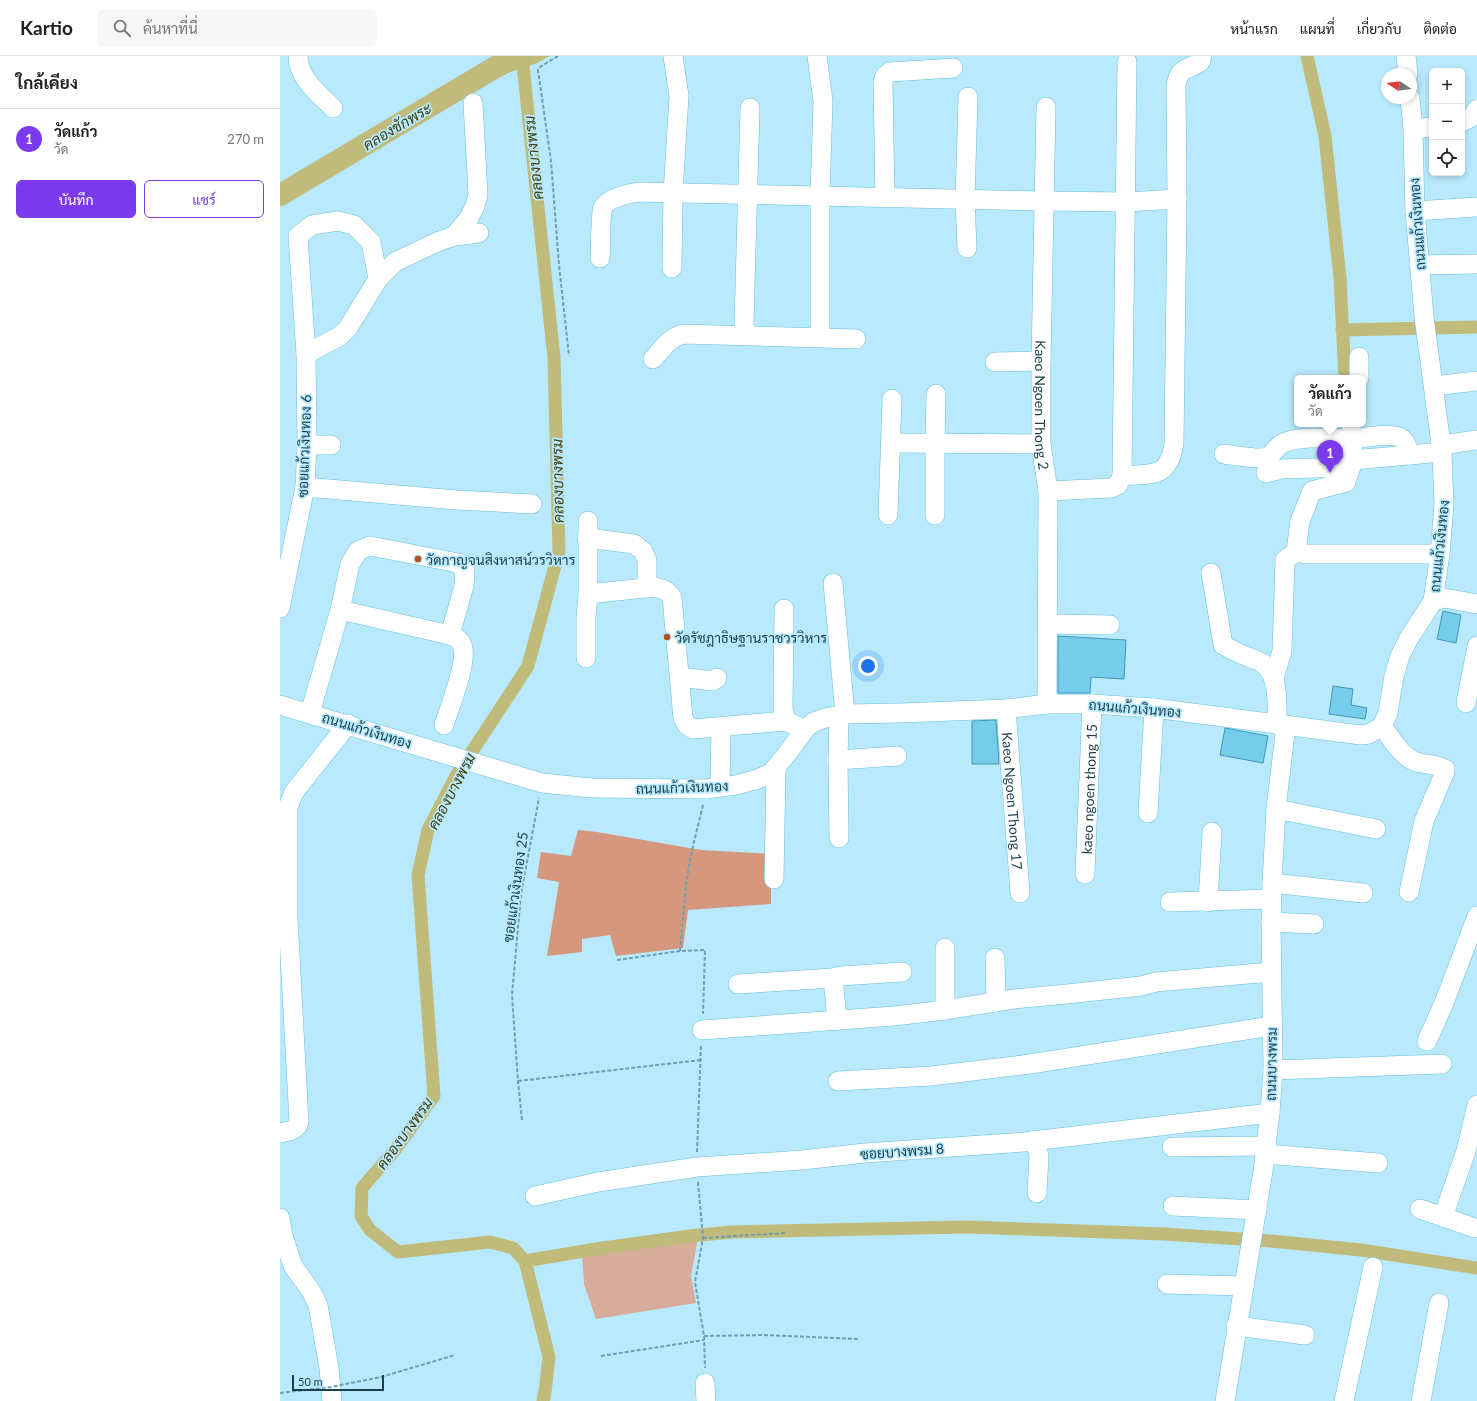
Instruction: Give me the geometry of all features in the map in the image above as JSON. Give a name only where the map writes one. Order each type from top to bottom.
[{"type":"street","points":[[298,56],[298,62],[308,82],[333,108]]},
{"type":"street","points":[[672,268],[673,193],[679,96],[673,56]]},
{"type":"street","points":[[817,56],[823,101],[820,196],[820,337]]},
{"type":"street","points":[[1122,476],[1160,472],[1168,465],[1172,458],[1174,444],[1177,199],[1176,85],[1178,75],[1183,70],[1200,62],[1202,56]]},
{"type":"street","points":[[1406,56],[1407,68]]},
{"type":"street","points":[[1048,492],[1111,488],[1118,485],[1122,476],[1127,62]]},
{"type":"street","points":[[885,198],[883,82],[885,76],[890,72],[943,64]]},
{"type":"street","points":[[966,248],[965,199],[968,97]]},
{"type":"street","points":[[454,236],[469,218],[475,206],[478,194],[473,103]]},
{"type":"street","name":"ถนนแก้วเงินทอง","points":[[280,705],[542,783],[591,788],[713,788],[736,785],[758,779],[772,772],[786,756],[806,728],[814,722],[842,714],[1006,709],[1047,704],[1092,704],[1154,708],[1369,734],[1382,726],[1388,713],[1394,676],[1400,656],[1409,638],[1433,602],[1440,554],[1444,504],[1441,448],[1434,386],[1424,326],[1415,211],[1410,104]]},
{"type":"street","name":"Kaeo Ngoen Thong 2","points":[[1046,107],[1041,361],[1041,444],[1048,492],[1047,704]]},
{"type":"street","points":[[745,336],[744,323],[750,108]]},
{"type":"street","points":[[1465,120],[1472,117],[1477,109]]},
{"type":"street","points":[[1412,129],[1429,127]]},
{"type":"street","points":[[600,258],[603,208],[609,202],[624,195],[638,192],[1044,201],[1126,202],[1177,199]]},
{"type":"street","points":[[1415,211],[1477,206]]},
{"type":"street","name":"ซอยแก้วเงินทอง 6","points":[[280,608],[305,487],[307,445],[306,354],[298,236],[312,225],[338,221],[354,225],[371,242],[378,279]]},
{"type":"street","points":[[306,354],[340,336],[348,328],[378,279],[395,262],[454,236],[479,233]]},
{"type":"street","points":[[1420,265],[1477,264]]},
{"type":"street","points":[[653,359],[667,343],[676,336],[683,334],[856,339]]},
{"type":"street","points":[[1359,357],[1359,375]]},
{"type":"street","points":[[995,362],[1041,361]]},
{"type":"street","points":[[1434,386],[1477,381]]},
{"type":"street","points":[[934,515],[936,394]]},
{"type":"street","points":[[888,516],[892,398]]},
{"type":"street","points":[[1224,454],[1260,458],[1267,457],[1279,445],[1285,442],[1351,431],[1400,437],[1405,441],[1410,455]]},
{"type":"street","points":[[1274,678],[1282,650],[1285,560],[1296,552],[1300,521],[1312,491],[1346,482],[1352,464],[1351,431]]},
{"type":"street","points":[[1266,473],[1280,469],[1352,464],[1410,455],[1477,440]]},
{"type":"street","points":[[890,442],[1041,444]]},
{"type":"street","points":[[307,445],[331,445]]},
{"type":"street","points":[[305,487],[448,499],[532,504]]},
{"type":"street","points":[[586,658],[588,530],[634,544],[643,551],[647,560],[647,588]]},
{"type":"street","points":[[310,713],[340,610],[350,564],[358,552],[370,546],[458,563],[465,570],[464,586],[450,635]]},
{"type":"street","points":[[1296,552],[1306,554],[1440,554]]},
{"type":"street","points":[[1211,573],[1223,645],[1261,662],[1268,667],[1274,678]]},
{"type":"street","points":[[833,583],[842,714],[838,760],[839,838]]},
{"type":"street","points":[[588,594],[654,587],[665,590],[672,598],[683,718],[687,725],[693,729],[786,721],[806,728]]},
{"type":"street","points":[[1433,602],[1444,598],[1477,604]]},
{"type":"street","points":[[784,609],[783,709],[786,721]]},
{"type":"street","points":[[340,610],[458,638],[463,646],[463,664],[444,725]]},
{"type":"street","points":[[1048,624],[1110,625]]},
{"type":"street","points":[[1466,703],[1477,646]]},
{"type":"street","points":[[680,677],[712,681],[717,678]]},
{"type":"street","name":"ถนนบางพรม","points":[[1224,1401],[1266,1150],[1273,1070],[1271,922],[1281,724],[1277,714],[1274,678]]},
{"type":"street","name":"kaeo ngoen thong 15","points":[[1085,874],[1092,704]]},
{"type":"street","points":[[1148,813],[1154,708]]},
{"type":"street","name":"Kaeo Ngoen Thong 17","points":[[1006,709],[1020,893]]},
{"type":"street","points":[[280,1133],[295,1130],[299,1122],[288,919],[288,808],[294,792],[348,724]]},
{"type":"street","points":[[1382,726],[1406,757],[1422,764],[1440,766],[1445,772],[1424,821],[1409,892]]},
{"type":"street","points":[[713,788],[721,727]]},
{"type":"street","points":[[838,760],[897,756]]},
{"type":"street","points":[[774,879],[776,767]]},
{"type":"street","points":[[1276,809],[1376,829]]},
{"type":"street","points":[[1208,902],[1212,832]]},
{"type":"street","points":[[1170,902],[1208,902],[1272,891],[1364,893]]},
{"type":"street","points":[[1427,1041],[1444,1003],[1477,916]]},
{"type":"street","points":[[1271,922],[1314,924]]},
{"type":"street","points":[[945,948],[945,1010]]},
{"type":"street","points":[[995,958],[996,1002]]},
{"type":"street","points":[[738,984],[902,972]]},
{"type":"street","points":[[702,1030],[945,1010],[996,1002],[1141,986],[1156,982],[1271,972]]},
{"type":"street","points":[[833,978],[837,1020]]},
{"type":"street","points":[[838,1081],[931,1076],[1022,1065],[1272,1026]]},
{"type":"street","points":[[1273,1070],[1442,1064]]},
{"type":"street","points":[[1443,1217],[1471,1153],[1477,1105]]},
{"type":"street","name":"ซอยบางพรม 8","points":[[535,1196],[598,1182],[697,1167],[802,1160],[865,1153],[1035,1140],[1270,1113]]},
{"type":"street","points":[[1035,1140],[1039,1156],[1037,1193]]},
{"type":"street","points":[[1172,1147],[1266,1150],[1378,1163]]},
{"type":"street","points":[[1173,1206],[1257,1210]]},
{"type":"street","points":[[1420,1209],[1475,1228]]},
{"type":"street","points":[[280,1218],[282,1236],[292,1266],[311,1291],[318,1305],[329,1368],[331,1394]]},
{"type":"street","points":[[1344,1401],[1373,1267]]},
{"type":"street","points":[[1167,1284],[1244,1286]]},
{"type":"street","points":[[1421,1401],[1439,1303]]},
{"type":"street","points":[[1236,1326],[1305,1335]]},
{"type":"path","points":[[558,56],[540,67],[538,70],[551,161],[559,265],[569,356]]},
{"type":"path","name":"ซอยแก้วเงินทอง 25","points":[[522,1120],[512,994],[521,894],[542,783]]},
{"type":"path","points":[[680,951],[688,867],[713,788]]},
{"type":"path","points":[[617,960],[680,951],[705,950],[697,1167],[703,1237],[695,1282],[704,1336],[705,1392]]},
{"type":"path","points":[[518,1081],[701,1060]]},
{"type":"path","points":[[703,1237],[786,1233]]},
{"type":"path","points":[[704,1336],[764,1335],[860,1338]]},
{"type":"path","points":[[601,1356],[704,1340]]},
{"type":"path","points":[[280,1393],[331,1394],[381,1377],[455,1355]]},
{"type":"shaded area","points":[[500,56],[550,56],[537,63],[508,73],[440,109],[430,93]]},
{"type":"shaded area","points":[[578,830],[701,850],[771,854],[771,904],[688,910],[683,948],[616,956],[610,935],[582,939],[582,952],[547,956],[559,882],[537,878],[541,852],[571,856]]},
{"type":"shaded area","points":[[698,1238],[691,1276],[696,1303],[596,1319],[584,1284],[582,1255]]},
{"type":"building","points":[[1443,611],[1461,615],[1456,643],[1437,639]]},
{"type":"building","points":[[1058,636],[1126,640],[1124,679],[1091,677],[1090,693],[1058,693]]},
{"type":"building","points":[[1333,686],[1353,689],[1351,705],[1367,708],[1365,719],[1329,714]]},
{"type":"building","points":[[996,720],[999,764],[972,764],[972,721]]},
{"type":"building","points":[[1225,728],[1268,736],[1263,763],[1220,755]]},
{"type":"waterway","name":"คลองชักพระ","points":[[280,195],[514,56]]},
{"type":"waterway","name":"คลองบางพรม","points":[[522,56],[554,358],[559,551],[528,666],[456,776],[428,830],[418,875],[434,1096],[395,1150],[362,1188],[361,1216],[370,1230],[398,1252],[490,1242],[513,1248],[525,1261],[549,1357],[543,1401]]},
{"type":"waterway","points":[[1307,56],[1325,136],[1340,278],[1345,375]]},
{"type":"waterway","points":[[1342,330],[1477,327]]},
{"type":"waterway","points":[[525,1261],[596,1249],[690,1236],[732,1232],[966,1227],[1165,1234],[1271,1241],[1361,1250],[1477,1268]]},
{"type":"place","name":"วัดแก้ว","points":[[1330,473]]},
{"type":"place","name":"วัดกาญจนสิงหาสน์วรวิหาร","points":[[418,559]]},
{"type":"place","name":"วัดรัชฎาธิษฐานราชวรวิหาร","points":[[667,637]]}]
